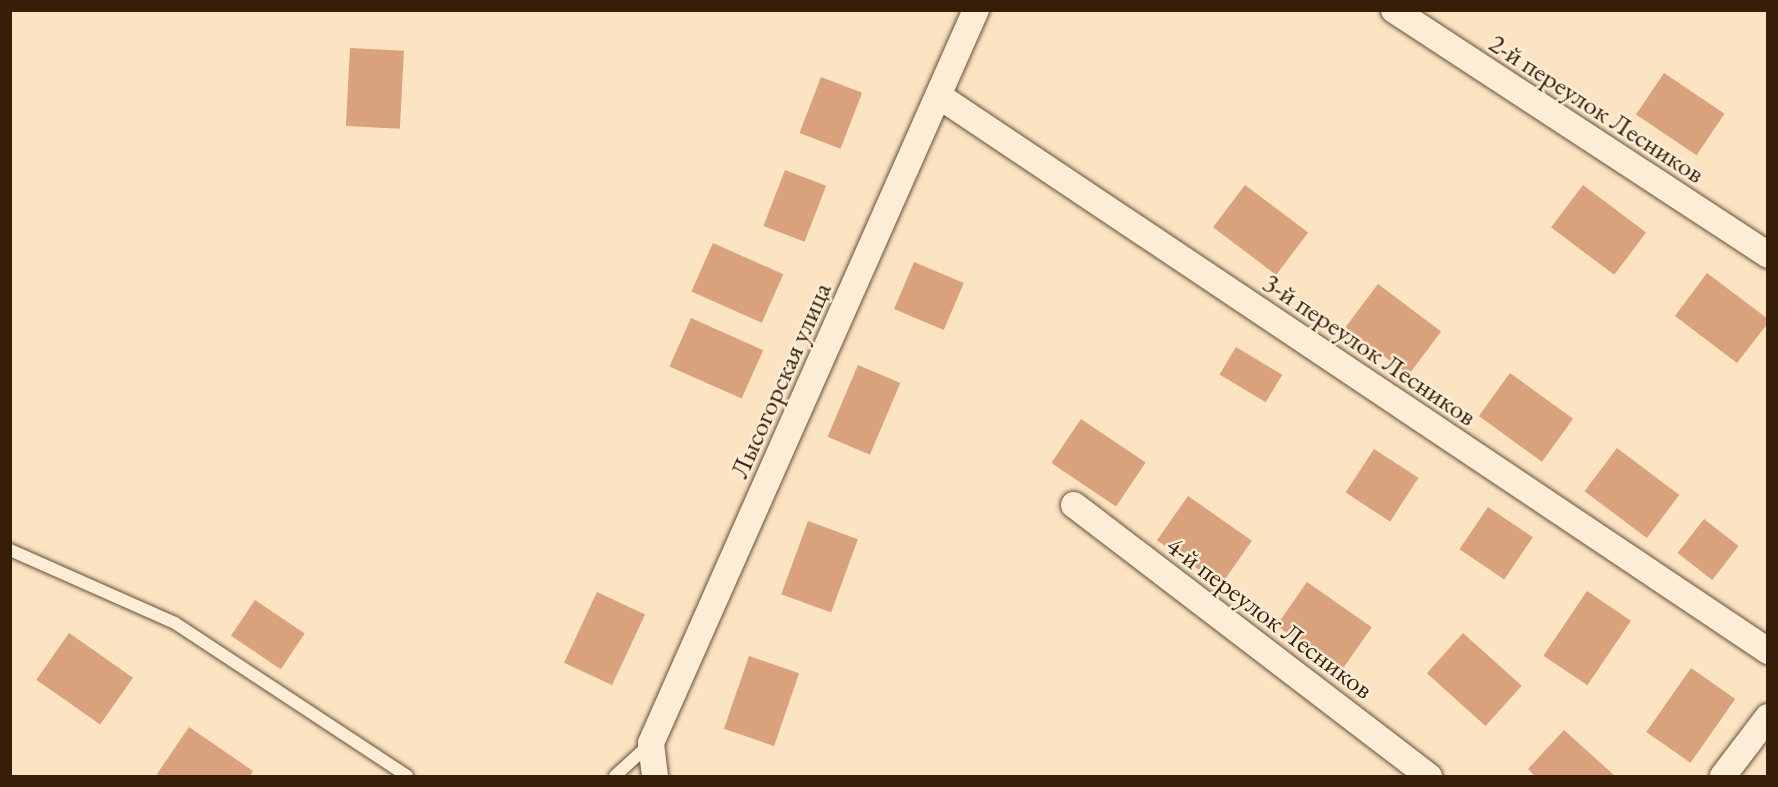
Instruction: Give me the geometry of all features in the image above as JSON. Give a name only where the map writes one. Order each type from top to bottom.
[{"type":"street","name":"Лысогорская улица","points":[[651,743],[976,10]]},
{"type":"street","name":"2-й переулок Лесников","points":[[1394,10],[1767,255]]},
{"type":"street","name":"3-й переулок Лесников","points":[[939,96],[1767,651]]},
{"type":"street","name":"4-й переулок Лесников","points":[[1074,505],[1429,777]]},
{"type":"street","points":[[1723,777],[1767,717]]},
{"type":"street","points":[[651,743],[655,777]]},
{"type":"lane","points":[[10,550],[175,623],[407,777]]},
{"type":"lane","points":[[615,777],[651,743]]},
{"type":"building","points":[[350,48],[404,51],[400,129],[346,126]]},
{"type":"building","points":[[1664,73],[1725,114],[1697,155],[1636,114]]},
{"type":"building","points":[[821,77],[862,93],[841,149],[799,133]]},
{"type":"building","points":[[785,170],[826,186],[805,242],[763,226]]},
{"type":"building","points":[[1245,185],[1308,233],[1276,275],[1213,227]]},
{"type":"building","points":[[1583,185],[1646,233],[1614,275],[1551,227]]},
{"type":"building","points":[[713,243],[783,274],[762,323],[691,291]]},
{"type":"building","points":[[914,262],[964,283],[944,330],[894,309]]},
{"type":"building","points":[[1707,273],[1768,319],[1768,323],[1737,363],[1675,316]]},
{"type":"building","points":[[1378,284],[1441,332],[1409,375],[1346,327]]},
{"type":"building","points":[[691,318],[763,350],[742,399],[669,366]]},
{"type":"building","points":[[1236,347],[1282,375],[1266,402],[1220,374]]},
{"type":"building","points":[[858,365],[900,383],[870,455],[828,437]]},
{"type":"building","points":[[1510,373],[1573,419],[1542,462],[1479,416]]},
{"type":"building","points":[[1081,419],[1146,463],[1116,507],[1051,463]]},
{"type":"building","points":[[1617,448],[1679,495],[1647,538],[1585,491]]},
{"type":"building","points":[[1374,449],[1418,478],[1390,521],[1346,493]]},
{"type":"building","points":[[1188,496],[1252,541],[1221,585],[1157,540]]},
{"type":"building","points":[[1488,507],[1533,537],[1504,579],[1459,549]]},
{"type":"building","points":[[1704,519],[1739,546],[1712,580],[1678,553]]},
{"type":"building","points":[[808,521],[858,539],[831,612],[781,594]]},
{"type":"building","points":[[1307,582],[1372,627],[1341,671],[1277,625]]},
{"type":"building","points":[[1587,591],[1631,621],[1587,685],[1543,656]]},
{"type":"building","points":[[597,592],[645,614],[612,685],[564,663]]},
{"type":"building","points":[[255,600],[305,634],[281,669],[231,636]]},
{"type":"building","points":[[69,633],[133,678],[100,724],[36,680]]},
{"type":"building","points":[[1463,633],[1522,686],[1486,726],[1427,673]]},
{"type":"building","points":[[749,656],[799,673],[774,746],[724,729]]},
{"type":"building","points":[[1691,668],[1735,699],[1690,763],[1646,732]]},
{"type":"building","points":[[189,727],[253,771],[250,776],[160,776],[157,774]]},
{"type":"building","points":[[1564,730],[1615,776],[1535,776],[1528,769]]}]
